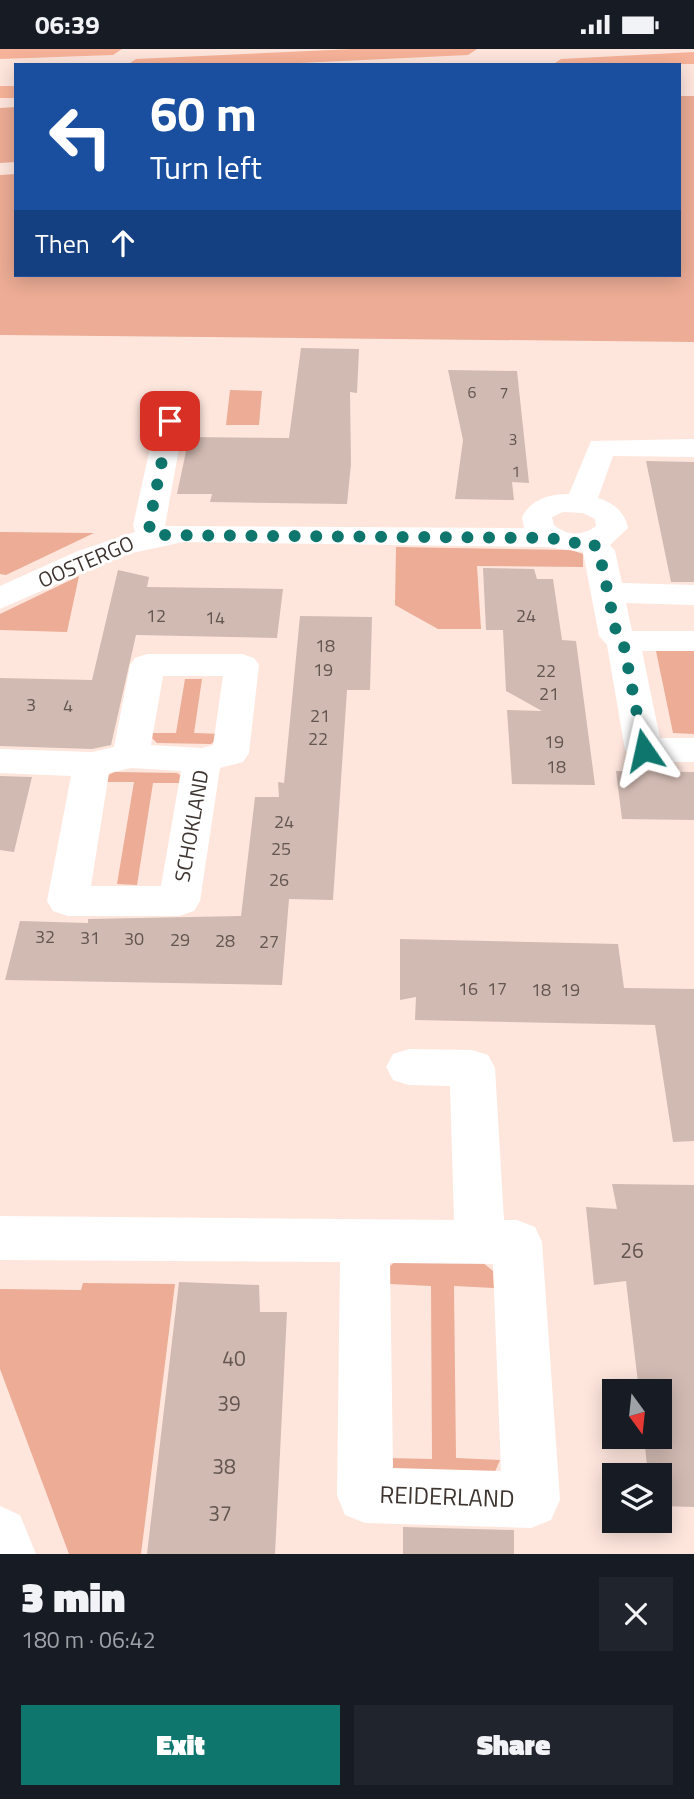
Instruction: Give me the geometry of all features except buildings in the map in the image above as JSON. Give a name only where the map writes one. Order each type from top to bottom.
[{"type":"highway","points":[[0,53],[113,49]]},
{"type":"highway","points":[[178,63],[468,49]]},
{"type":"highway","points":[[599,63],[694,58]]},
{"type":"street","points":[[152,535],[149,525],[170,421]]},
{"type":"street","points":[[581,503],[601,447],[694,448]]},
{"type":"street","points":[[551,538],[536,524],[540,511],[557,503],[581,503],[601,510],[612,521],[608,534],[592,542],[599,551],[617,636],[623,641],[644,750],[694,750]]},
{"type":"street","name":"OOSTERGO","points":[[0,598],[117,545],[152,535],[551,538],[569,543],[592,542]]},
{"type":"street","points":[[608,593],[694,595]]},
{"type":"street","points":[[623,641],[694,641]]},
{"type":"street","name":"SCHOKLAND","points":[[92,764],[68,901],[179,901],[202,760],[230,753],[242,665],[147,665],[131,756]]},
{"type":"street","points":[[0,761],[92,764],[131,756],[202,760]]},
{"type":"street","points":[[409,1067],[472,1068],[480,1241]]},
{"type":"street","name":"REIDERLAND","points":[[0,1238],[365,1240],[517,1242],[531,1500],[365,1495],[365,1240]]},
{"type":"street","points":[[0,1535],[7,1554]]},
{"type":"shaded area","points":[[681,96],[694,96],[694,342],[0,335],[0,175],[14,174],[14,277],[681,277]]},
{"type":"shaded area","points":[[14,107],[14,162],[0,163],[0,108]]},
{"type":"shaded area","points":[[230,390],[262,391],[259,425],[226,425]]},
{"type":"shaded area","points":[[0,532],[94,533],[6,575],[0,574]]},
{"type":"shaded area","points":[[396,547],[571,550],[583,554],[583,567],[477,566],[481,629],[438,629],[395,605]]},
{"type":"shaded area","points":[[79,576],[67,632],[0,630],[0,614]]},
{"type":"shaded area","points":[[656,651],[694,651],[694,734],[673,733]]},
{"type":"shaded area","points":[[185,679],[202,679],[194,733],[223,734],[211,744],[157,743],[147,733],[176,733]]},
{"type":"shaded area","points":[[115,772],[177,773],[183,777],[183,783],[153,783],[137,885],[117,884],[134,782],[104,782],[106,776]]},
{"type":"shaded area","points":[[400,1258],[482,1262],[493,1271],[494,1288],[454,1286],[456,1458],[500,1460],[494,1474],[394,1472],[387,1458],[432,1459],[431,1286],[390,1284],[390,1266]]},
{"type":"shaded area","points":[[83,1283],[175,1284],[141,1554],[69,1554],[0,1369],[0,1289],[81,1290]]},
{"type":"route","points":[[170,421],[149,525],[152,535],[183,533],[551,538],[569,543],[592,542],[599,551],[617,636],[623,641],[644,750]]}]
